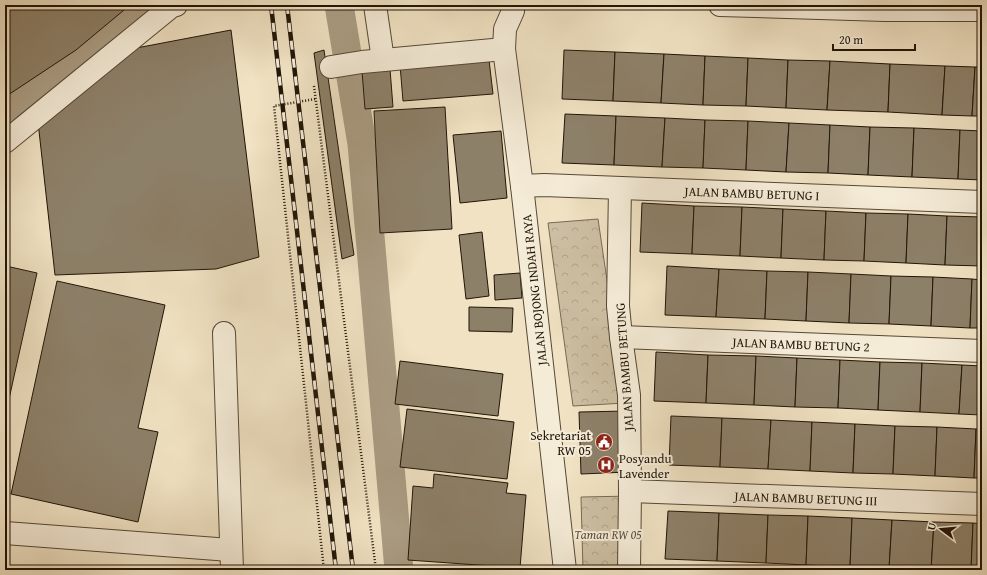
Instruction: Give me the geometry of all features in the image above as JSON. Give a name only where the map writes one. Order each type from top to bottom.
[{"type":"street","points":[[5,142],[172,6],[176,5]]},
{"type":"street","points":[[373,61],[375,5]]},
{"type":"street","points":[[720,5],[982,10]]},
{"type":"street","name":"JALAN BOJONG INDAH RAYA","points":[[514,7],[505,29],[504,49],[522,186],[565,570]]},
{"type":"street","points":[[335,66],[504,49]]},
{"type":"street","name":"JALAN BAMBU BETUNG I","points":[[522,186],[544,185],[982,202]]},
{"type":"street","name":"JALAN BAMBU BETUNG","points":[[620,188],[618,306],[629,395],[630,491],[628,570]]},
{"type":"street","points":[[5,533],[231,560],[224,333]]},
{"type":"street","name":"JALAN BAMBU BETUNG 2","points":[[621,338],[982,351]]},
{"type":"street","name":"JALAN BAMBU BETUNG III","points":[[630,491],[982,504]]},
{"type":"path","points":[[313,80],[376,570]]},
{"type":"path","points":[[315,99],[274,106],[324,570]]},
{"type":"green space","points":[[598,219],[625,403],[573,406],[548,223]]},
{"type":"green space","name":"Taman RW 05","points":[[633,496],[634,570],[583,570],[581,497]]},
{"type":"building","points":[[5,5],[130,5],[76,50],[5,97]]},
{"type":"building","points":[[231,30],[259,257],[216,269],[55,275],[38,122],[131,49]]},
{"type":"building","points":[[324,50],[354,255],[342,259],[314,53]]},
{"type":"building","points":[[564,50],[615,52],[613,101],[562,99]]},
{"type":"building","points":[[615,52],[664,54],[661,103],[613,101]]},
{"type":"building","points":[[664,54],[705,56],[703,105],[661,103]]},
{"type":"building","points":[[705,56],[748,58],[746,106],[703,105]]},
{"type":"building","points":[[748,58],[788,60],[786,108],[746,106]]},
{"type":"building","points":[[489,60],[493,94],[403,101],[400,65]]},
{"type":"building","points":[[788,60],[830,61],[827,110],[786,108]]},
{"type":"building","points":[[830,61],[890,64],[888,112],[827,110]]},
{"type":"building","points":[[890,64],[945,66],[942,115],[888,112]]},
{"type":"building","points":[[945,66],[975,67],[972,116],[942,115]]},
{"type":"building","points":[[975,67],[982,67],[982,116],[972,116]]},
{"type":"building","points":[[390,69],[393,107],[365,109],[362,71]]},
{"type":"building","points":[[445,107],[452,229],[380,233],[374,111]]},
{"type":"building","points":[[565,114],[616,116],[614,165],[562,163]]},
{"type":"building","points":[[616,116],[665,118],[662,167],[614,165]]},
{"type":"building","points":[[665,118],[705,120],[703,168],[662,167]]},
{"type":"building","points":[[705,120],[748,121],[746,170],[703,168]]},
{"type":"building","points":[[748,121],[789,123],[786,172],[746,170]]},
{"type":"building","points":[[789,123],[830,125],[828,173],[786,172]]},
{"type":"building","points":[[830,125],[870,127],[868,175],[828,173]]},
{"type":"building","points":[[870,127],[914,128],[912,177],[868,175]]},
{"type":"building","points":[[914,128],[960,130],[958,179],[912,177]]},
{"type":"building","points":[[960,130],[982,131],[982,180],[958,179]]},
{"type":"building","points":[[501,131],[507,198],[460,203],[453,135]]},
{"type":"building","points":[[642,203],[694,206],[692,254],[640,252]]},
{"type":"building","points":[[694,206],[742,207],[740,256],[692,254]]},
{"type":"building","points":[[742,207],[783,209],[781,258],[740,256]]},
{"type":"building","points":[[783,209],[826,211],[824,260],[781,258]]},
{"type":"building","points":[[826,211],[866,213],[864,261],[824,260]]},
{"type":"building","points":[[866,213],[908,214],[906,263],[864,261]]},
{"type":"building","points":[[908,214],[947,216],[945,265],[906,263]]},
{"type":"building","points":[[947,216],[982,217],[982,266],[945,265]]},
{"type":"building","points":[[482,232],[489,296],[466,299],[459,235]]},
{"type":"building","points":[[6,266],[37,273],[5,417],[5,272]]},
{"type":"building","points":[[667,266],[719,269],[716,317],[665,315]]},
{"type":"building","points":[[719,269],[767,271],[765,319],[716,317]]},
{"type":"building","points":[[767,271],[808,272],[806,321],[765,319]]},
{"type":"building","points":[[808,272],[851,274],[849,323],[806,321]]},
{"type":"building","points":[[520,273],[522,298],[495,300],[494,275]]},
{"type":"building","points":[[851,274],[891,276],[889,324],[849,323]]},
{"type":"building","points":[[891,276],[933,277],[931,326],[889,324]]},
{"type":"building","points":[[933,277],[972,279],[970,328],[931,326]]},
{"type":"building","points":[[972,279],[982,280],[982,328],[970,328]]},
{"type":"building","points":[[57,281],[165,305],[138,428],[158,432],[138,522],[11,494]]},
{"type":"building","points":[[469,307],[513,308],[512,332],[469,331]]},
{"type":"building","points":[[656,352],[708,355],[706,403],[654,401]]},
{"type":"building","points":[[708,355],[756,356],[754,405],[706,403]]},
{"type":"building","points":[[756,356],[797,358],[795,407],[754,405]]},
{"type":"building","points":[[797,358],[840,360],[838,408],[795,407]]},
{"type":"building","points":[[840,360],[880,362],[878,410],[838,408]]},
{"type":"building","points":[[400,361],[503,374],[498,416],[395,404]]},
{"type":"building","points":[[880,362],[922,363],[920,412],[878,410]]},
{"type":"building","points":[[922,363],[962,365],[959,414],[920,412]]},
{"type":"building","points":[[962,365],[982,366],[982,415],[959,414]]},
{"type":"building","points":[[407,409],[514,422],[507,479],[400,467]]},
{"type":"building","name":"Sekretariat RW 05","points":[[627,411],[629,472],[581,474],[579,412]]},
{"type":"building","points":[[671,416],[722,418],[720,467],[669,465]]},
{"type":"building","points":[[722,418],[771,420],[768,469],[720,467]]},
{"type":"building","points":[[771,420],[812,422],[810,471],[768,469]]},
{"type":"building","points":[[812,422],[855,424],[853,473],[810,471]]},
{"type":"building","points":[[855,424],[895,426],[893,474],[853,473]]},
{"type":"building","points":[[895,426],[937,427],[935,476],[893,474]]},
{"type":"building","points":[[937,427],[976,429],[974,478],[935,476]]},
{"type":"building","points":[[976,429],[982,429],[982,478],[974,478]]},
{"type":"building","points":[[434,474],[508,483],[506,493],[526,495],[520,568],[408,560],[413,486],[433,488]]},
{"type":"building","points":[[668,511],[719,513],[717,561],[665,559]]},
{"type":"building","points":[[719,513],[768,515],[766,563],[717,561]]},
{"type":"building","points":[[768,515],[808,516],[806,565],[766,563]]},
{"type":"building","points":[[808,516],[852,518],[850,567],[806,565]]},
{"type":"building","points":[[852,518],[892,520],[889,569],[850,567]]},
{"type":"building","points":[[892,520],[934,522],[931,570],[889,569]]},
{"type":"building","points":[[934,522],[973,523],[971,570],[931,570]]},
{"type":"building","points":[[973,523],[982,524],[982,570],[971,570]]},
{"type":"building","points":[[422,567],[453,570],[422,570]]},
{"type":"waterway","points":[[5,108],[153,5]]},
{"type":"waterway","points":[[339,5],[362,144],[399,570]]},
{"type":"railway","points":[[271,5],[336,570]]},
{"type":"railway","points":[[287,5],[353,570]]},
{"type":"place","name":"Sekretariat RW 05","points":[[604,442]]},
{"type":"place","name":"Posyandu Lavender","points":[[606,465]]}]
